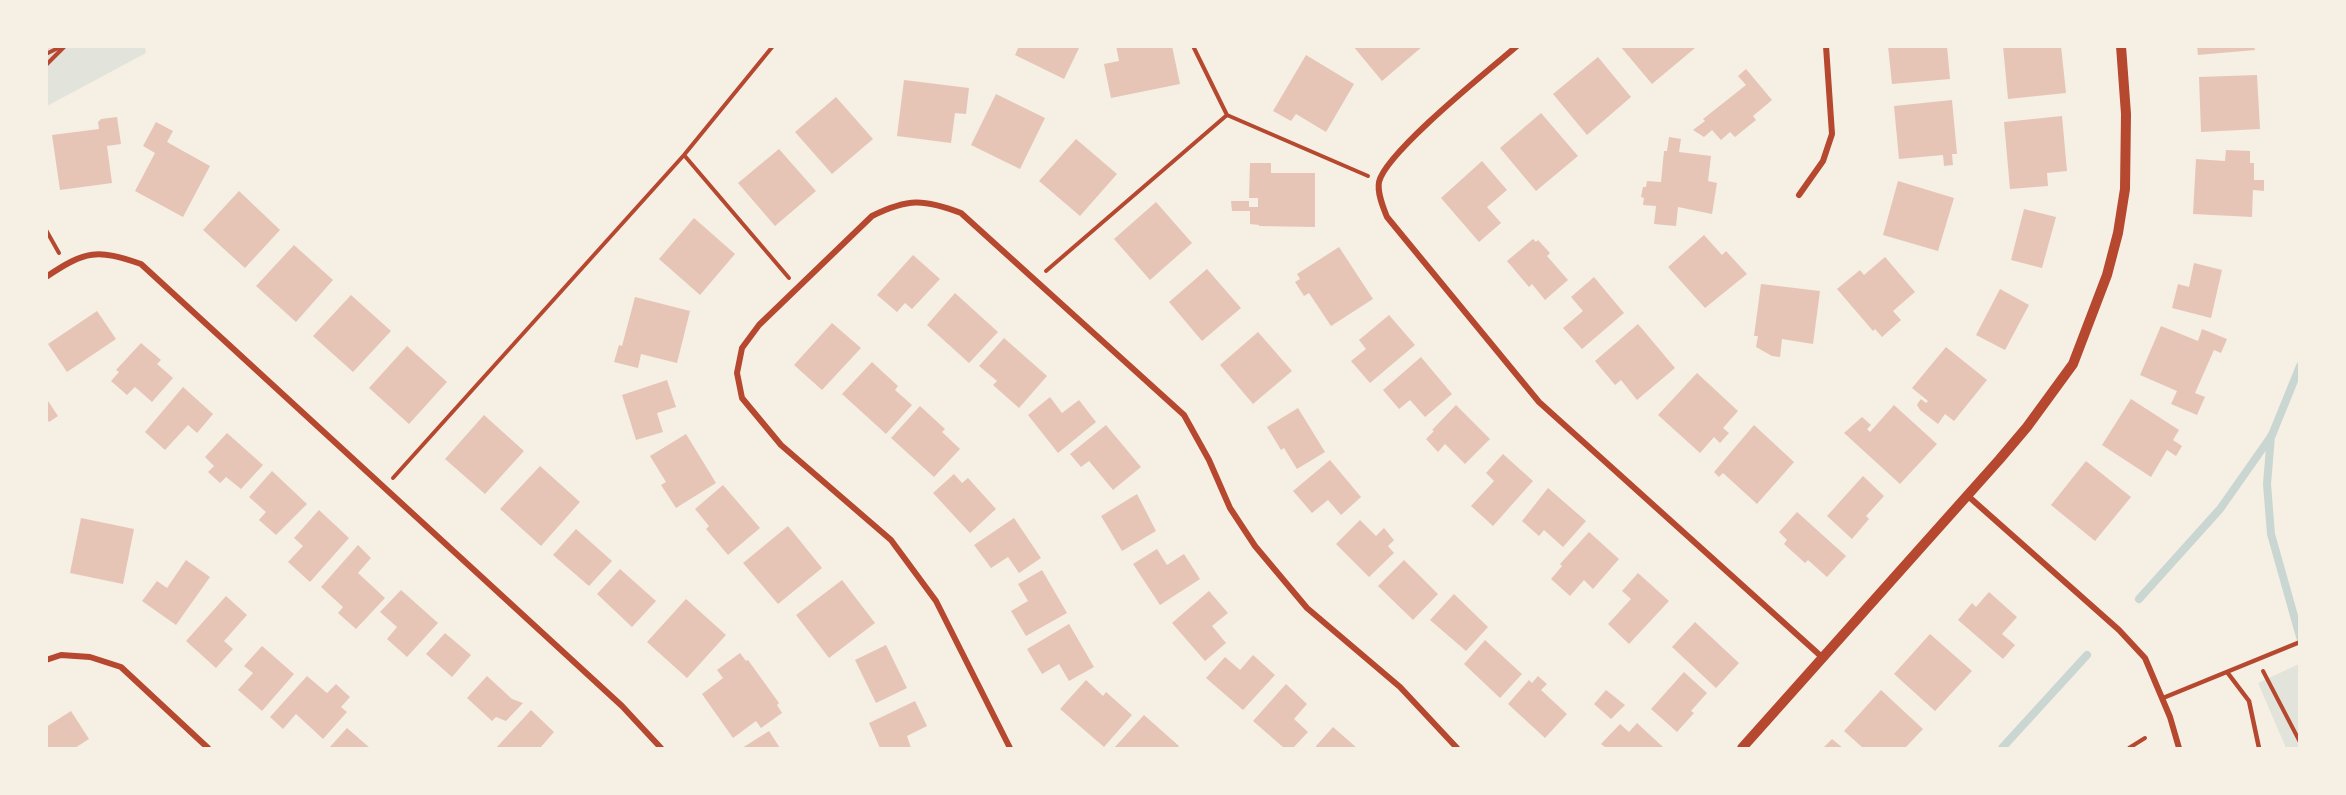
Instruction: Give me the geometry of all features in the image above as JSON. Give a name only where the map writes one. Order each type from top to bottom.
[{"type":"street","points":[[1517,46],[1419,131],[1393,160],[1379,181],[1381,202],[1387,217],[1539,402],[1823,658]]},
{"type":"street","points":[[1799,195],[1823,161],[1832,134],[1826,46]]},
{"type":"street","points":[[1742,748],[1968,496],[2027,427],[2073,364],[2107,275],[2118,233],[2125,189],[2126,114],[2121,46]]},
{"type":"street","points":[[1010,748],[936,601],[891,540],[781,444],[742,398],[737,373],[742,348],[759,325],[872,216],[909,201],[938,204],[962,213],[1184,415],[1209,460],[1230,508],[1255,546],[1307,608],[1400,687],[1457,748]]},
{"type":"street","points":[[46,277],[65,264],[92,253],[113,255],[141,264],[622,706],[660,748]]},
{"type":"street","points":[[1968,496],[2119,630],[2145,658],[2163,698],[2179,748]]},
{"type":"street","points":[[46,660],[62,655],[90,657],[121,667],[208,748]]},
{"type":"lane","points":[[2163,698],[2300,642]]},
{"type":"lane","points":[[2227,672],[2249,701],[2259,748]]},
{"type":"path","points":[[46,54],[63,46]]},
{"type":"path","points":[[46,65],[63,46]]},
{"type":"path","points":[[384,488],[684,155],[773,46]]},
{"type":"path","points":[[1193,46],[1227,116],[1379,181]]},
{"type":"path","points":[[1035,280],[1227,116]]},
{"type":"path","points":[[684,155],[797,288]]},
{"type":"path","points":[[46,230],[65,264]]},
{"type":"path","points":[[2257,659],[2300,742]]},
{"type":"path","points":[[2129,748],[2145,738]]},
{"type":"shaded area","points":[[47,47],[145,47],[146,53],[47,106]]},
{"type":"shaded area","points":[[2299,664],[2299,748],[2286,748],[2258,683]]},
{"type":"building","points":[[1019,46],[1080,46],[1064,79],[1015,55]]},
{"type":"building","points":[[1116,46],[1172,46],[1180,84],[1111,98],[1104,64],[1119,61]]},
{"type":"building","points":[[1353,46],[1423,46],[1382,81]]},
{"type":"building","points":[[1620,46],[1693,46],[1695,48],[1652,84]]},
{"type":"building","points":[[1888,46],[1947,46],[1950,79],[1892,84]]},
{"type":"building","points":[[2003,46],[2061,46],[2066,93],[2008,99]]},
{"type":"building","points":[[2197,46],[2254,46],[2255,50],[2198,55]]},
{"type":"building","points":[[1306,55],[1354,84],[1326,132],[1296,114],[1291,121],[1273,111]]},
{"type":"building","points":[[1598,57],[1631,97],[1587,135],[1553,94]]},
{"type":"building","points":[[1746,69],[1772,100],[1753,116],[1756,120],[1735,137],[1730,132],[1721,140],[1712,130],[1704,137],[1693,130],[1705,121],[1703,119],[1746,85],[1738,76]]},
{"type":"building","points":[[2257,75],[2260,129],[2201,132],[2199,77]]},
{"type":"building","points":[[904,80],[969,88],[966,114],[955,113],[951,143],[897,136]]},
{"type":"building","points":[[996,94],[1045,118],[1020,169],[971,145]]},
{"type":"building","points":[[836,97],[873,139],[832,174],[795,132]]},
{"type":"building","points":[[1952,100],[1957,154],[1952,154],[1953,165],[1944,166],[1943,155],[1899,159],[1894,106]]},
{"type":"building","points":[[1541,113],[1578,156],[1536,191],[1500,148]]},
{"type":"building","points":[[2062,116],[2067,171],[2047,173],[2048,186],[2010,189],[2004,122]]},
{"type":"building","points":[[117,117],[121,144],[107,146],[112,183],[60,190],[52,135],[99,129],[98,122],[101,119]]},
{"type":"building","points":[[156,122],[173,131],[167,142],[210,166],[183,217],[135,191],[155,153],[143,146]]},
{"type":"building","points":[[1669,137],[1681,139],[1679,152],[1711,156],[1708,181],[1717,183],[1712,214],[1678,207],[1676,226],[1654,224],[1656,206],[1643,205],[1644,198],[1641,197],[1647,181],[1661,182],[1664,151],[1667,151]]},
{"type":"building","points":[[1076,139],[1117,174],[1080,216],[1039,181]]},
{"type":"building","points":[[779,149],[816,191],[775,226],[738,183]]},
{"type":"building","points":[[2226,150],[2250,151],[2250,163],[2254,163],[2254,180],[2264,180],[2264,191],[2253,190],[2252,217],[2193,214],[2196,159],[2225,161]]},
{"type":"building","points":[[1482,161],[1507,190],[1487,207],[1501,223],[1479,242],[1441,198]]},
{"type":"building","points":[[1250,163],[1271,163],[1271,173],[1315,173],[1315,227],[1259,226],[1250,224],[1250,211],[1232,211],[1231,201],[1249,201],[1249,207],[1258,207],[1258,198],[1249,198]]},
{"type":"building","points":[[1898,181],[1954,198],[1938,251],[1883,235]]},
{"type":"building","points":[[239,191],[280,230],[245,268],[203,230]]},
{"type":"building","points":[[1156,202],[1192,243],[1150,280],[1114,239]]},
{"type":"building","points":[[2024,209],[2056,217],[2042,268],[2011,260]]},
{"type":"building","points":[[694,218],[735,254],[700,295],[659,259]]},
{"type":"building","points":[[1704,235],[1722,255],[1726,251],[1747,274],[1705,308],[1668,267]]},
{"type":"building","points":[[1533,239],[1536,242],[1538,240],[1550,253],[1547,256],[1568,280],[1545,300],[1532,284],[1529,287],[1507,261]]},
{"type":"building","points":[[294,245],[333,280],[296,322],[256,286]]},
{"type":"building","points":[[1339,247],[1373,299],[1331,326],[1309,293],[1304,296],[1295,282],[1300,279],[1297,274]]},
{"type":"building","points":[[913,255],[940,279],[912,309],[905,303],[897,312],[877,295]]},
{"type":"building","points":[[1885,257],[1915,292],[1893,311],[1901,320],[1882,337],[1875,329],[1873,331],[1837,289],[1860,270],[1864,275]]},
{"type":"building","points":[[2194,263],[2222,270],[2211,318],[2172,308],[2178,284],[2189,287]]},
{"type":"building","points":[[1207,269],[1241,308],[1202,341],[1169,302]]},
{"type":"building","points":[[1594,277],[1624,313],[1582,349],[1563,328],[1583,311],[1571,297]]},
{"type":"building","points":[[1761,284],[1820,291],[1813,344],[1782,339],[1780,357],[1772,356],[1756,347],[1758,336],[1754,336]]},
{"type":"building","points":[[2000,289],[2029,305],[2005,350],[1976,335]]},
{"type":"building","points":[[955,293],[998,332],[969,363],[927,325]]},
{"type":"building","points":[[351,295],[391,331],[353,372],[313,336]]},
{"type":"building","points":[[635,297],[690,311],[677,363],[641,354],[638,368],[614,362],[619,345],[622,346]]},
{"type":"building","points":[[97,311],[116,339],[67,372],[48,344]]},
{"type":"building","points":[[1389,315],[1415,345],[1370,383],[1351,361],[1366,349],[1359,340]]},
{"type":"building","points":[[832,323],[861,348],[822,390],[794,365]]},
{"type":"building","points":[[1638,324],[1675,368],[1637,400],[1621,380],[1615,385],[1595,361]]},
{"type":"building","points":[[2161,326],[2198,341],[2202,329],[2227,339],[2221,353],[2214,350],[2195,393],[2205,397],[2197,415],[2171,404],[2177,391],[2140,375]]},
{"type":"building","points":[[1258,332],[1292,371],[1253,404],[1220,365]]},
{"type":"building","points":[[1004,338],[1047,376],[1019,408],[993,385],[997,381],[979,366]]},
{"type":"building","points":[[141,343],[161,360],[157,364],[173,378],[152,402],[135,387],[127,395],[111,381],[119,372],[116,370]]},
{"type":"building","points":[[407,346],[447,382],[409,424],[369,388]]},
{"type":"building","points":[[1946,347],[1987,380],[1954,421],[1945,414],[1938,424],[1920,410],[1917,405],[1921,399],[1926,403],[1928,401],[1912,388]]},
{"type":"building","points":[[1421,357],[1452,394],[1425,417],[1410,400],[1399,409],[1383,390]]},
{"type":"building","points":[[872,362],[898,386],[895,390],[912,405],[886,434],[842,394]]},
{"type":"building","points":[[1697,373],[1738,411],[1723,428],[1729,433],[1720,443],[1714,437],[1700,453],[1658,415]]},
{"type":"building","points":[[667,380],[676,407],[657,413],[663,432],[636,440],[622,395]]},
{"type":"building","points":[[183,387],[213,414],[197,433],[188,425],[165,450],[145,432]]},
{"type":"building","points":[[1050,397],[1062,413],[1079,400],[1096,422],[1058,453],[1028,415]]},
{"type":"building","points":[[46,398],[58,416],[49,422],[46,418]]},
{"type":"building","points":[[2131,399],[2179,430],[2173,440],[2182,446],[2176,456],[2167,450],[2151,477],[2102,445]]},
{"type":"building","points":[[1456,405],[1490,439],[1465,464],[1445,444],[1438,452],[1426,439]]},
{"type":"building","points":[[1894,405],[1937,444],[1900,484],[1844,433],[1862,417],[1871,425],[1867,429],[1870,432]]},
{"type":"building","points":[[920,406],[945,429],[942,432],[960,449],[934,477],[891,438]]},
{"type":"building","points":[[1298,408],[1325,452],[1297,469],[1284,448],[1281,450],[1267,427]]},
{"type":"building","points":[[484,415],[524,451],[485,494],[445,459]]},
{"type":"building","points":[[1106,425],[1141,467],[1113,490],[1089,461],[1081,467],[1070,454]]},
{"type":"building","points":[[1754,425],[1794,462],[1757,504],[1723,473],[1719,477],[1714,472]]},
{"type":"building","points":[[227,433],[263,465],[241,489],[226,477],[220,483],[208,472],[214,466],[205,457]]},
{"type":"building","points":[[686,434],[716,483],[676,508],[661,485],[666,482],[650,456]]},
{"type":"building","points":[[1503,454],[1533,481],[1493,526],[1471,506],[1494,481],[1486,473]]},
{"type":"building","points":[[1330,460],[1361,497],[1341,515],[1328,500],[1312,513],[1293,491]]},
{"type":"building","points":[[2086,461],[2131,497],[2095,541],[2051,505]]},
{"type":"building","points":[[540,466],[580,502],[541,546],[500,509]]},
{"type":"building","points":[[272,471],[307,504],[276,535],[259,520],[266,512],[249,497]]},
{"type":"building","points":[[954,474],[962,483],[968,478],[996,509],[970,533],[933,493]]},
{"type":"building","points":[[1863,476],[1884,496],[1866,516],[1869,519],[1852,539],[1827,516]]},
{"type":"building","points":[[723,485],[760,528],[728,555],[706,529],[709,526],[695,509]]},
{"type":"building","points":[[1548,488],[1586,521],[1563,547],[1544,530],[1539,536],[1522,521]]},
{"type":"building","points":[[1137,494],[1156,531],[1122,551],[1101,516]]},
{"type":"building","points":[[319,510],[349,538],[310,582],[288,562],[303,546],[294,538]]},
{"type":"building","points":[[1797,512],[1846,556],[1827,577],[1808,560],[1805,563],[1784,544],[1787,540],[1779,532]]},
{"type":"building","points":[[81,518],[134,529],[123,584],[70,573]]},
{"type":"building","points":[[1014,518],[1041,558],[1019,573],[1008,557],[991,568],[974,545]]},
{"type":"building","points":[[1360,520],[1376,536],[1384,528],[1394,540],[1388,546],[1394,553],[1369,577],[1336,544]]},
{"type":"building","points":[[788,526],[822,568],[778,604],[743,563]]},
{"type":"building","points":[[576,529],[612,561],[589,586],[553,555]]},
{"type":"building","points":[[1589,532],[1619,559],[1593,589],[1584,580],[1570,596],[1551,579],[1562,566],[1560,564]]},
{"type":"building","points":[[358,545],[371,558],[358,573],[385,598],[356,629],[338,613],[343,607],[321,587]]},
{"type":"building","points":[[1157,549],[1167,565],[1184,554],[1200,579],[1160,605],[1133,564]]},
{"type":"building","points":[[186,560],[210,577],[176,625],[142,601],[157,581],[167,588]]},
{"type":"building","points":[[1404,560],[1438,594],[1413,620],[1378,586]]},
{"type":"building","points":[[620,569],[656,601],[632,627],[597,594]]},
{"type":"building","points":[[1042,570],[1067,613],[1026,636],[1011,611],[1028,601],[1018,584]]},
{"type":"building","points":[[1638,573],[1669,601],[1629,644],[1608,624],[1631,599],[1622,591]]},
{"type":"building","points":[[842,580],[875,623],[829,658],[796,615]]},
{"type":"building","points":[[401,590],[438,623],[407,657],[387,639],[397,627],[380,612]]},
{"type":"building","points":[[1209,591],[1228,613],[1212,626],[1226,643],[1205,661],[1172,623]]},
{"type":"building","points":[[1989,592],[2017,617],[2002,634],[2015,645],[2003,659],[1958,620],[1972,603],[1976,607]]},
{"type":"building","points":[[1454,594],[1488,627],[1466,651],[1430,620]]},
{"type":"building","points":[[226,596],[247,615],[224,641],[233,649],[216,668],[186,641]]},
{"type":"building","points":[[686,599],[726,635],[687,678],[647,642]]},
{"type":"building","points":[[1695,622],[1739,663],[1716,688],[1672,647]]},
{"type":"building","points":[[1069,624],[1094,667],[1069,681],[1059,664],[1042,674],[1027,649]]},
{"type":"building","points":[[445,633],[471,655],[452,677],[426,654]]},
{"type":"building","points":[[1930,634],[1972,671],[1935,711],[1894,674]]},
{"type":"building","points":[[1485,640],[1522,674],[1500,698],[1464,664]]},
{"type":"building","points":[[886,645],[907,688],[876,703],[855,660]]},
{"type":"building","points":[[262,646],[294,674],[262,711],[238,690],[253,673],[244,666]]},
{"type":"building","points":[[740,653],[746,661],[748,660],[779,703],[777,705],[782,713],[761,728],[756,721],[733,738],[702,694],[723,678],[717,670]]},
{"type":"building","points":[[1253,655],[1275,675],[1243,710],[1206,678],[1225,657],[1240,670]]},
{"type":"building","points":[[1684,672],[1707,693],[1691,711],[1694,713],[1677,732],[1651,709]]},
{"type":"building","points":[[307,676],[327,693],[336,684],[350,697],[341,707],[347,712],[323,739],[296,714],[283,729],[270,717]]},
{"type":"building","points":[[487,676],[512,699],[523,703],[506,721],[496,717],[492,721],[467,698]]},
{"type":"building","points":[[1538,676],[1547,684],[1541,690],[1567,714],[1545,738],[1508,704],[1529,680],[1532,683]]},
{"type":"building","points":[[1086,680],[1103,696],[1106,692],[1132,715],[1104,747],[1060,709]]},
{"type":"building","points":[[1286,684],[1307,704],[1294,719],[1308,732],[1293,748],[1284,748],[1253,721]]},
{"type":"building","points":[[1606,690],[1625,705],[1611,719],[1594,704]]},
{"type":"building","points":[[1881,690],[1923,729],[1905,748],[1863,748],[1844,731]]},
{"type":"building","points":[[915,701],[927,726],[907,736],[911,748],[880,748],[869,723]]},
{"type":"building","points":[[531,710],[554,732],[540,748],[496,748]]},
{"type":"building","points":[[71,711],[89,739],[75,748],[46,748],[46,727]]},
{"type":"building","points":[[1144,715],[1179,746],[1177,748],[1114,748]]},
{"type":"building","points":[[1637,723],[1663,747],[1606,748],[1601,744],[1620,724],[1629,732]]},
{"type":"building","points":[[1333,727],[1357,748],[1316,748]]},
{"type":"building","points":[[347,728],[370,748],[329,748]]},
{"type":"building","points":[[769,731],[780,748],[742,748]]},
{"type":"building","points":[[1832,739],[1843,748],[1823,748]]},
{"type":"waterway","points":[[2139,599],[2220,509],[2272,435],[2300,366]]},
{"type":"waterway","points":[[2271,436],[2267,484],[2271,534],[2300,637]]},
{"type":"waterway","points":[[2002,748],[2087,655]]}]
